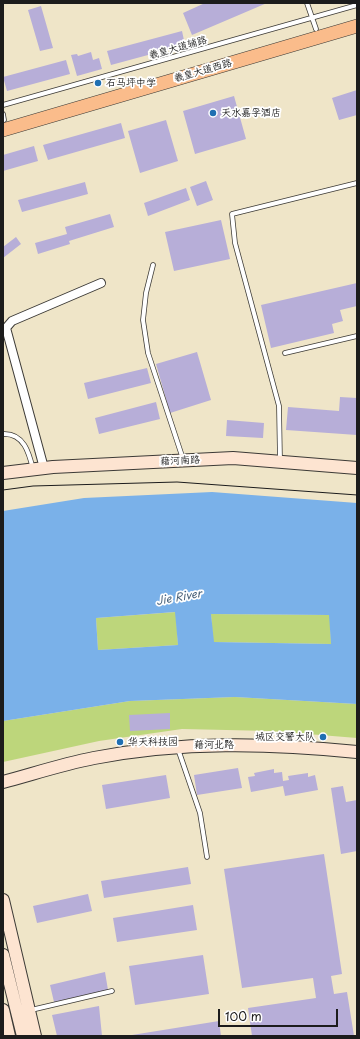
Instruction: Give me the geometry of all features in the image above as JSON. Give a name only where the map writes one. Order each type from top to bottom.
[{"type":"main road","name":"羲皇大道西路","points":[[3,121],[314,23],[357,17]]},
{"type":"main road","name":"羲皇大道西路","points":[[3,121],[357,26]]},
{"type":"main road","name":"藉河南路","points":[[3,472],[233,458],[357,468]]},
{"type":"main road","name":"藉河北路","points":[[3,774],[92,751],[192,737],[295,738],[357,744]]},
{"type":"main road","name":"藉河北路","points":[[3,782],[94,758],[193,745],[295,746],[357,752]]},
{"type":"main road","points":[[3,900],[35,1036]]},
{"type":"main road","points":[[3,955],[23,1036]]},
{"type":"main road","points":[[3,1010],[9,1036]]},
{"type":"street","points":[[38,469],[6,328],[12,321],[101,283]]},
{"type":"lane","points":[[307,3],[314,23]]},
{"type":"lane","name":"羲皇大道辅路","points":[[3,105],[314,23],[357,5]]},
{"type":"lane","points":[[280,462],[279,406],[235,243],[232,214],[357,182]]},
{"type":"lane","points":[[153,265],[146,293],[143,320],[148,353],[184,461]]},
{"type":"lane","points":[[285,353],[357,336]]},
{"type":"lane","points":[[3,434],[15,436],[27,447],[38,469]]},
{"type":"lane","points":[[178,747],[200,813],[207,857]]},
{"type":"lane","points":[[29,1011],[112,992]]},
{"type":"green space","points":[[176,612],[178,645],[98,650],[96,618]]},
{"type":"green space","points":[[211,614],[330,615],[331,644],[213,642]]},
{"type":"green space","points":[[235,697],[357,704],[357,738],[271,731],[182,729],[99,741],[3,762],[3,721],[130,701]]},
{"type":"water","name":"Jie River","points":[[212,492],[357,503],[357,704],[235,697],[130,701],[3,721],[3,511],[84,498]],"holes":[[[175,612],[178,645],[98,650],[96,618]],[[211,614],[329,615],[331,644],[214,642]]]},
{"type":"building","points":[[205,3],[267,3],[192,35],[183,13]]},
{"type":"building","points":[[41,6],[53,48],[40,51],[28,10]]},
{"type":"building","points":[[182,31],[185,45],[111,65],[107,51]]},
{"type":"building","points":[[91,52],[93,60],[99,58],[102,69],[77,76],[71,55],[77,54],[78,56]]},
{"type":"building","points":[[66,60],[70,74],[7,91],[3,77]]},
{"type":"building","points":[[357,90],[357,115],[339,120],[332,98]]},
{"type":"building","points":[[234,96],[246,139],[195,154],[183,111]]},
{"type":"building","points":[[166,120],[178,161],[140,173],[128,131]]},
{"type":"building","points":[[121,123],[125,138],[48,160],[43,145]]},
{"type":"building","points":[[34,146],[38,161],[3,171],[3,155]]},
{"type":"building","points":[[206,181],[213,200],[197,206],[190,187]]},
{"type":"building","points":[[85,182],[88,194],[22,212],[18,200]]},
{"type":"building","points":[[186,188],[190,200],[148,216],[144,203]]},
{"type":"building","points":[[110,214],[114,227],[69,241],[70,244],[38,254],[35,243],[67,234],[65,227]]},
{"type":"building","points":[[221,220],[230,259],[174,271],[165,232]]},
{"type":"building","points":[[16,237],[21,244],[3,258],[3,247]]},
{"type":"building","points":[[357,283],[357,306],[340,310],[343,321],[332,324],[334,333],[271,348],[261,305]]},
{"type":"building","points":[[197,352],[211,400],[170,413],[156,364]]},
{"type":"building","points":[[147,368],[151,383],[88,399],[84,383]]},
{"type":"building","points":[[340,397],[357,398],[357,435],[286,430],[288,407],[339,411]]},
{"type":"building","points":[[156,402],[160,419],[99,434],[95,418]]},
{"type":"building","points":[[227,420],[264,423],[263,438],[226,436]]},
{"type":"building","points":[[170,713],[170,729],[130,731],[129,715]]},
{"type":"building","points":[[238,768],[242,788],[197,795],[194,775]]},
{"type":"building","points":[[274,769],[274,773],[282,772],[283,781],[289,780],[288,776],[308,773],[308,777],[315,775],[318,790],[285,796],[283,786],[251,792],[248,777],[255,776],[254,773]]},
{"type":"building","points":[[166,775],[170,798],[106,809],[102,785]]},
{"type":"building","points":[[343,786],[346,802],[357,800],[357,851],[341,854],[331,788]]},
{"type":"building","points":[[324,854],[342,974],[331,976],[334,994],[347,992],[354,1036],[252,1036],[248,1008],[316,998],[313,978],[242,988],[224,869]]},
{"type":"building","points":[[188,867],[191,884],[104,898],[101,881]]},
{"type":"building","points":[[88,894],[92,911],[37,923],[33,906]]},
{"type":"building","points":[[193,905],[197,930],[117,942],[113,918]]},
{"type":"building","points":[[203,955],[209,994],[135,1005],[129,966]]},
{"type":"building","points":[[105,972],[108,990],[54,1002],[50,985]]},
{"type":"building","points":[[99,1006],[102,1036],[57,1036],[52,1015]]},
{"type":"building","points":[[219,1021],[221,1036],[132,1036],[132,1035]]},
{"type":"tram line","points":[[3,490],[33,486],[177,482],[357,495]]},
{"type":"place","name":"石马坪中学","points":[[98,83]]},
{"type":"place","name":"天水嘉孚酒店","points":[[213,113]]},
{"type":"place","name":"城区交警大队","points":[[323,737]]},
{"type":"place","name":"华天科技园","points":[[120,742]]}]
